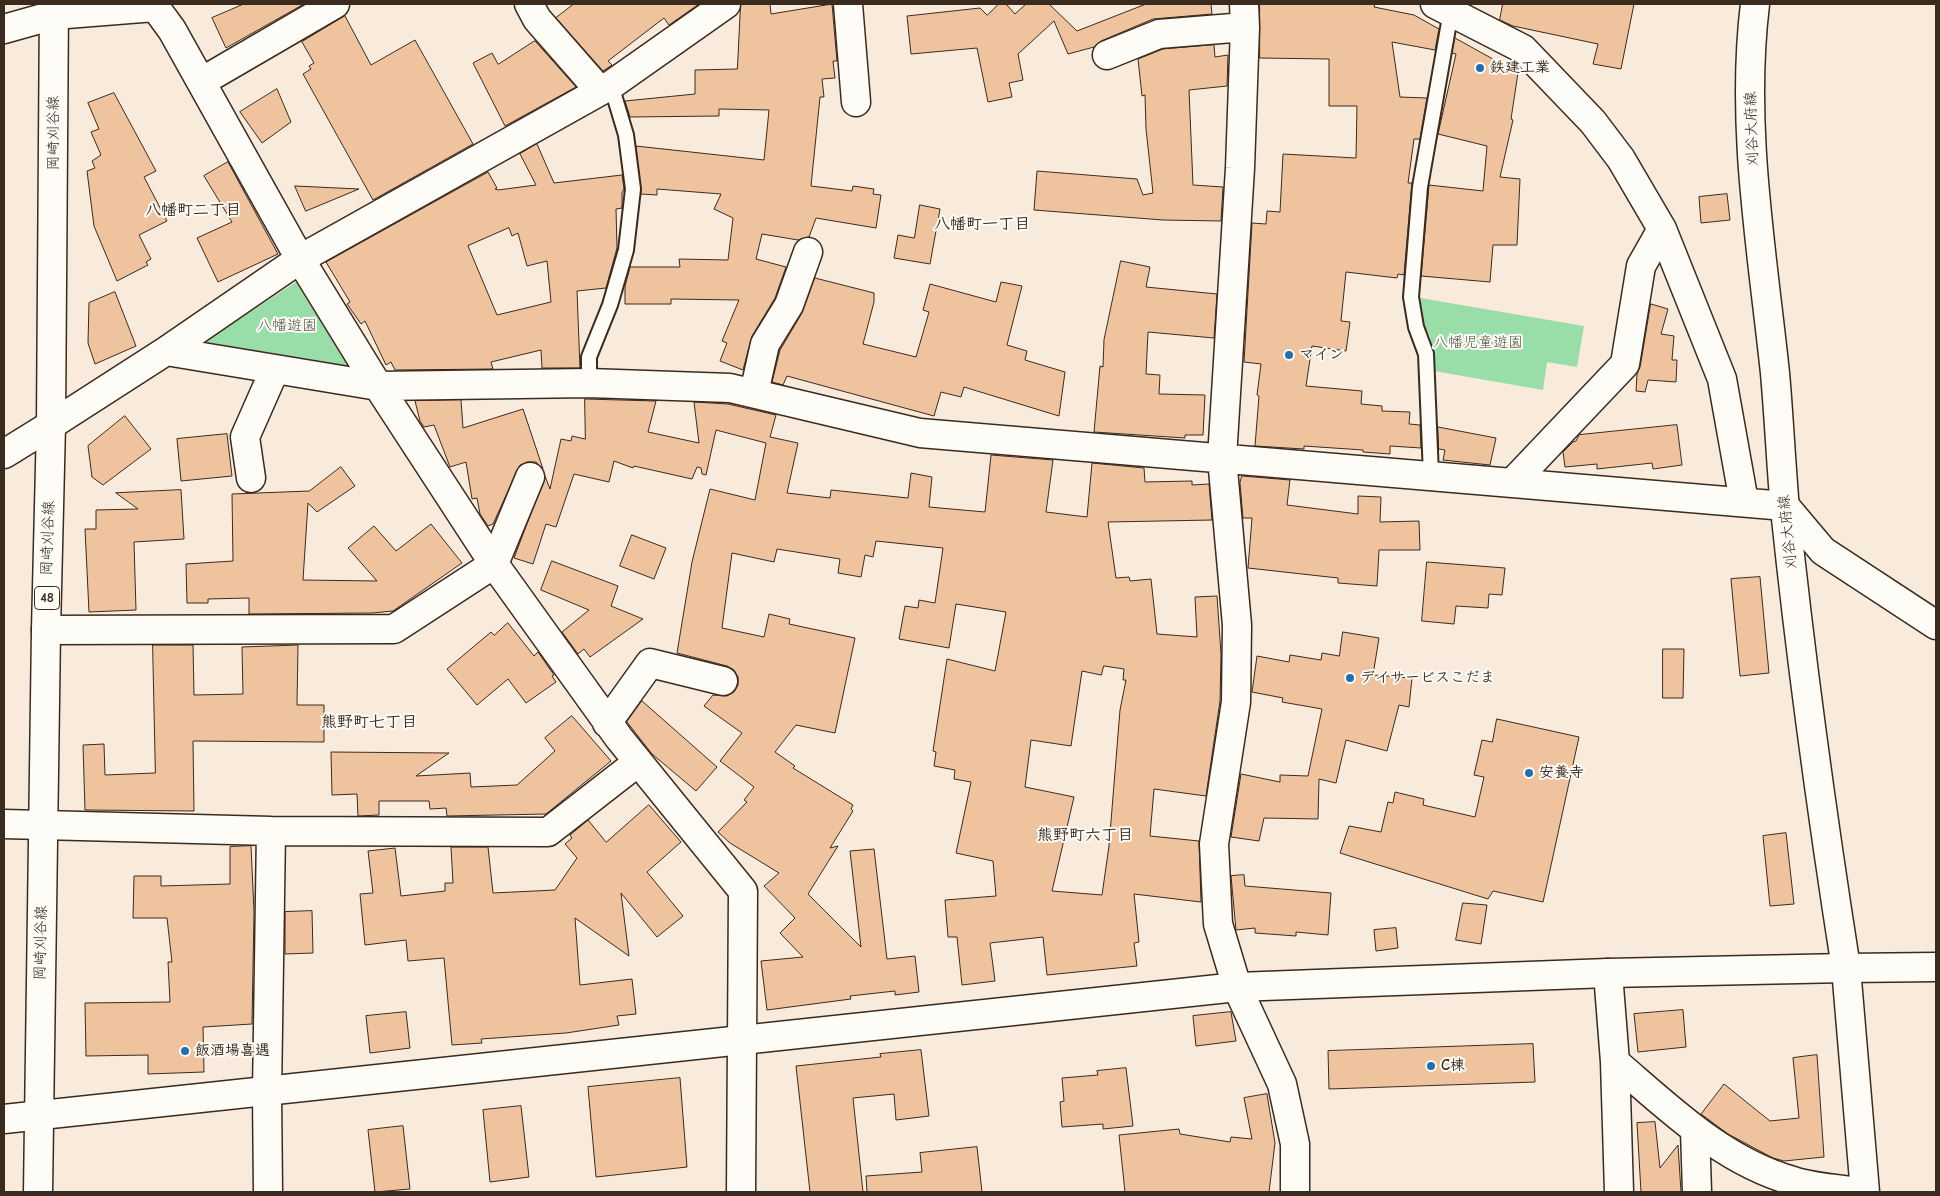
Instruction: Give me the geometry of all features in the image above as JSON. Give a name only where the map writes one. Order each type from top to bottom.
[{"type":"street","points":[[201,82],[334,4]]},
{"type":"street","points":[[528,4],[537,19],[606,88]]},
{"type":"street","points":[[5,451],[52,425],[166,351],[300,259],[606,88],[726,4]]},
{"type":"street","points":[[848,4],[856,102]]},
{"type":"street","name":"刈谷大府線","points":[[1755,4],[1748,114],[1754,186],[1777,394],[1785,506],[1808,706],[1846,968],[1865,1192]]},
{"type":"street","points":[[1446,6],[1522,49],[1593,122],[1621,159],[1662,229],[1722,380],[1744,502]]},
{"type":"street","points":[[4,29],[54,10],[162,11],[300,259],[378,386],[494,564],[607,723],[743,891],[742,1192]]},
{"type":"street","name":"岡崎刈谷線","points":[[38,1192],[42,825],[52,425],[54,10]]},
{"type":"street","points":[[1107,55],[1159,34],[1244,15],[1240,168],[1222,458],[1238,625],[1236,702],[1214,844],[1218,924],[1237,987],[1282,1084],[1294,1144],[1295,1192]]},
{"type":"street","points":[[1513,482],[1625,364],[1641,266],[1662,229]]},
{"type":"street","points":[[754,393],[765,344],[788,305],[808,252]]},
{"type":"street","points":[[166,351],[378,386],[589,383],[730,388],[920,433],[1785,506],[1824,551],[1936,625]]},
{"type":"street","points":[[251,478],[245,437],[275,369]]},
{"type":"street","points":[[46,630],[394,629],[494,564],[530,477]]},
{"type":"street","points":[[607,723],[650,663],[723,681]]},
{"type":"street","points":[[4,824],[271,831],[548,832],[638,762]]},
{"type":"street","points":[[268,1192],[267,1093],[271,831]]},
{"type":"street","points":[[4,1120],[1237,987],[1608,973],[1936,967]]},
{"type":"street","points":[[1608,973],[1614,1062],[1619,1192]]},
{"type":"street","points":[[1614,1062],[1695,1130],[1743,1162],[1794,1182],[1861,1192]]},
{"type":"street","points":[[1695,1130],[1697,1192]]},
{"type":"lane","points":[[1431,475],[1426,354],[1416,327],[1411,297],[1420,187],[1446,6]]},
{"type":"lane","points":[[589,383],[589,358],[610,305],[626,250],[633,189],[626,135],[606,88]]},
{"type":"green space","name":"八幡遊園","points":[[296,282],[349,368],[200,345]]},
{"type":"green space","name":"八幡児童遊園","points":[[1420,298],[1584,326],[1577,367],[1547,362],[1543,390],[1434,371],[1430,336],[1419,319]]},
{"type":"building","points":[[244,4],[304,4],[226,48],[212,18]]},
{"type":"building","points":[[574,4],[699,4],[669,25],[664,18],[608,61],[612,65],[603,71],[556,18]]},
{"type":"building","points":[[741,4],[770,4],[771,14],[832,4],[837,61],[833,61],[835,78],[822,79],[824,97],[820,97],[811,186],[852,191],[853,186],[874,189],[873,194],[881,195],[876,228],[816,218],[809,237],[798,240],[762,234],[756,259],[786,267],[775,298],[752,336],[743,370],[720,361],[727,343],[722,341],[739,300],[671,299],[671,304],[625,304],[625,286],[630,267],[680,267],[679,259],[728,260],[733,218],[714,209],[721,194],[657,189],[657,195],[641,194],[636,146],[764,160],[769,110],[719,109],[719,116],[630,117],[625,101],[695,94],[695,70],[737,69]]},
{"type":"building","points":[[999,4],[1006,4],[1015,14],[1026,4],[1049,4],[1077,31],[1146,4],[1211,4],[1212,14],[1153,19],[1101,41],[1094,47],[1068,54],[1054,21],[1018,54],[1023,80],[1009,83],[1012,97],[988,102],[977,48],[911,54],[907,16],[980,8],[987,15]]},
{"type":"building","points":[[1260,4],[1375,4],[1374,7],[1414,15],[1439,29],[1435,50],[1392,42],[1400,97],[1427,98],[1420,139],[1414,139],[1408,183],[1412,183],[1404,275],[1398,274],[1397,278],[1346,272],[1341,321],[1350,322],[1346,351],[1312,346],[1306,386],[1362,391],[1361,404],[1382,406],[1382,411],[1410,412],[1409,424],[1420,425],[1421,448],[1390,446],[1390,454],[1304,446],[1304,449],[1255,446],[1259,396],[1257,395],[1261,364],[1244,362],[1252,223],[1266,224],[1267,211],[1280,212],[1283,154],[1356,158],[1357,106],[1329,106],[1329,59],[1260,58]]},
{"type":"building","points":[[1503,4],[1634,4],[1621,69],[1593,64],[1598,44],[1513,26],[1500,20]]},
{"type":"building","points":[[345,16],[371,65],[415,40],[473,144],[373,200],[303,74],[311,69],[309,66],[314,63],[302,42]]},
{"type":"building","points":[[1455,38],[1518,73],[1511,119],[1513,120],[1500,177],[1520,179],[1517,245],[1493,245],[1490,282],[1421,276],[1429,185],[1483,191],[1487,146],[1438,134],[1456,54],[1452,53]]},
{"type":"building","points":[[535,41],[576,87],[505,126],[473,63],[492,53],[498,64]]},
{"type":"building","points":[[1214,45],[1215,57],[1228,55],[1227,86],[1189,90],[1193,185],[1223,187],[1221,221],[1163,220],[1034,210],[1037,171],[1137,179],[1143,195],[1153,193],[1146,129],[1145,95],[1142,96],[1138,59],[1163,49]]},
{"type":"building","points":[[277,89],[291,122],[262,143],[240,112]]},
{"type":"building","points":[[114,93],[156,171],[144,177],[167,221],[139,235],[151,259],[146,262],[148,265],[117,281],[94,226],[87,171],[95,168],[92,161],[101,155],[91,132],[99,129],[88,103]]},
{"type":"building","points":[[537,144],[554,183],[622,175],[624,189],[622,193],[622,208],[616,209],[617,248],[606,288],[577,291],[580,368],[542,368],[541,350],[491,362],[493,369],[395,370],[391,362],[386,365],[365,321],[361,324],[347,304],[350,302],[326,262],[488,172],[497,188],[495,189],[498,190],[536,185],[520,154]],"holes":[[[509,228],[512,236],[518,233],[527,266],[547,261],[551,302],[497,315],[468,246]]]},
{"type":"building","points":[[228,162],[278,254],[218,282],[197,238],[232,222],[204,176]]},
{"type":"building","points":[[295,186],[359,189],[306,211]]},
{"type":"building","points":[[1727,194],[1730,220],[1701,223],[1699,197]]},
{"type":"building","points":[[920,205],[940,209],[930,264],[894,258],[898,235],[914,238]]},
{"type":"building","points":[[1121,261],[1150,267],[1146,287],[1217,294],[1214,338],[1148,332],[1146,374],[1160,375],[1159,394],[1205,395],[1203,435],[1185,435],[1185,438],[1094,432],[1100,366],[1103,367],[1104,340]]},
{"type":"building","points":[[815,278],[874,293],[874,302],[863,344],[916,357],[929,312],[923,310],[930,284],[996,302],[1001,282],[1022,286],[1007,345],[1027,351],[1025,360],[1065,372],[1059,416],[964,387],[961,397],[941,392],[934,416],[787,376],[783,385],[772,382],[780,350],[802,313]]},
{"type":"building","points":[[115,292],[136,346],[95,364],[88,343],[89,303]]},
{"type":"building","points":[[1651,304],[1668,309],[1661,334],[1674,336],[1672,360],[1677,360],[1676,382],[1648,380],[1645,392],[1636,391],[1637,374],[1640,367]]},
{"type":"building","points":[[585,399],[656,401],[648,432],[699,443],[694,402],[728,404],[776,415],[770,437],[798,443],[787,493],[830,498],[831,490],[908,498],[911,473],[932,477],[929,507],[985,512],[991,455],[1053,460],[1046,512],[1087,517],[1092,463],[1144,468],[1145,482],[1192,481],[1192,485],[1209,484],[1212,520],[1108,522],[1116,578],[1129,577],[1130,581],[1151,579],[1157,634],[1197,637],[1195,597],[1217,596],[1221,654],[1220,701],[1206,796],[1154,789],[1150,836],[1199,841],[1201,902],[1134,894],[1139,942],[1134,943],[1137,966],[1047,975],[1043,937],[990,943],[995,981],[962,985],[957,937],[948,937],[945,900],[996,896],[993,861],[956,853],[971,782],[954,779],[955,770],[934,766],[936,752],[933,751],[947,659],[995,671],[1006,612],[956,604],[949,648],[899,639],[905,606],[918,608],[919,600],[935,603],[943,548],[876,541],[873,557],[865,555],[861,577],[838,573],[840,559],[777,549],[774,562],[732,553],[722,628],[764,637],[769,614],[790,619],[789,624],[855,638],[835,733],[796,725],[775,752],[795,766],[793,768],[853,805],[851,809],[853,811],[830,848],[838,846],[808,894],[861,947],[850,851],[874,849],[887,959],[915,956],[919,992],[895,995],[895,991],[850,996],[851,999],[767,1010],[761,961],[803,957],[780,933],[795,918],[764,886],[779,873],[730,843],[718,832],[747,802],[744,800],[754,787],[720,761],[742,733],[704,706],[713,695],[727,696],[734,692],[738,685],[738,677],[734,670],[727,666],[677,653],[692,562],[710,489],[755,500],[766,443],[716,430],[706,475],[702,474],[701,468],[697,467],[692,479],[634,466],[633,468],[614,461],[609,482],[574,474],[556,527],[546,524],[533,564],[514,558],[545,476],[550,489],[561,439],[571,441],[572,436],[585,439]],"holes":[[[1104,666],[1124,669],[1123,680],[1126,680],[1120,710],[1109,846],[1102,895],[1052,891],[1074,797],[1025,787],[1031,740],[1071,746],[1082,671],[1101,675]]]},
{"type":"building","points":[[461,400],[463,428],[523,409],[543,469],[536,462],[527,462],[520,465],[493,524],[488,526],[480,514],[477,498],[472,499],[466,462],[450,467],[434,425],[424,427],[420,421],[415,401]]},
{"type":"building","points":[[125,416],[151,449],[103,485],[92,477],[88,446]]},
{"type":"building","points":[[1677,425],[1682,465],[1653,469],[1652,463],[1597,469],[1597,464],[1565,467],[1563,452],[1576,441],[1579,435]]},
{"type":"building","points":[[1438,427],[1496,438],[1490,465],[1443,460],[1445,450],[1439,449]]},
{"type":"building","points":[[227,434],[232,476],[181,481],[177,439]]},
{"type":"building","points":[[341,467],[355,486],[317,512],[308,503],[303,580],[377,581],[348,548],[374,526],[396,551],[431,524],[462,563],[393,611],[372,613],[249,614],[249,598],[208,599],[208,603],[187,603],[186,564],[233,561],[232,494],[309,491]]},
{"type":"building","points":[[1242,476],[1290,480],[1287,505],[1358,514],[1358,496],[1381,497],[1380,522],[1419,521],[1420,550],[1379,550],[1377,586],[1338,583],[1338,578],[1248,568],[1252,518],[1243,518],[1240,483]]},
{"type":"building","points":[[181,490],[184,539],[134,542],[136,610],[89,612],[85,529],[96,529],[96,510],[138,509],[116,493]]},
{"type":"building","points":[[632,535],[666,548],[654,579],[620,566]]},
{"type":"building","points":[[552,561],[618,586],[611,606],[643,619],[590,657],[584,649],[578,654],[562,632],[589,610],[541,590]]},
{"type":"building","points":[[1427,562],[1505,568],[1502,595],[1489,594],[1488,608],[1456,606],[1454,624],[1422,621]]},
{"type":"building","points":[[1760,577],[1769,673],[1740,676],[1731,579]]},
{"type":"building","points":[[508,623],[534,656],[538,652],[554,675],[552,676],[556,682],[526,703],[508,679],[477,705],[447,669],[491,632],[494,635]]},
{"type":"building","points":[[1343,632],[1379,638],[1373,675],[1412,678],[1409,707],[1399,705],[1387,751],[1346,740],[1336,783],[1319,779],[1318,819],[1264,818],[1259,841],[1231,837],[1241,774],[1280,782],[1280,775],[1308,776],[1322,709],[1282,702],[1283,698],[1252,692],[1257,656],[1289,662],[1290,655],[1321,660],[1322,653],[1339,656]]},
{"type":"building","points":[[153,645],[193,645],[194,695],[243,694],[242,647],[298,645],[297,705],[324,705],[324,742],[193,741],[194,811],[85,810],[83,745],[104,744],[105,775],[155,773]]},
{"type":"building","points":[[1663,649],[1684,649],[1683,698],[1663,698]]},
{"type":"building","points":[[642,701],[717,767],[696,791],[652,754],[627,722]]},
{"type":"building","points":[[572,716],[611,761],[546,814],[447,816],[446,808],[430,809],[429,801],[379,801],[379,815],[358,816],[357,794],[332,795],[331,752],[449,753],[416,776],[470,773],[471,787],[517,785],[555,751],[545,738]]},
{"type":"building","points":[[1497,719],[1579,737],[1543,902],[1493,891],[1488,899],[1340,853],[1349,826],[1381,832],[1388,802],[1393,803],[1395,792],[1424,799],[1423,805],[1475,817],[1484,777],[1474,775],[1482,740],[1492,742]]},
{"type":"building","points":[[649,805],[681,842],[647,872],[683,916],[657,937],[621,893],[629,956],[575,918],[580,985],[632,979],[636,1014],[617,1016],[619,1025],[566,1033],[481,1039],[482,1043],[452,1045],[444,958],[408,961],[406,940],[365,945],[360,894],[373,893],[368,851],[395,848],[401,896],[445,891],[445,883],[453,883],[451,847],[488,847],[493,893],[555,890],[577,858],[565,844],[572,838],[570,835],[588,820],[606,842]]},
{"type":"building","points":[[1786,833],[1794,904],[1770,906],[1763,836]]},
{"type":"building","points":[[251,846],[254,912],[252,1024],[203,1027],[204,1072],[148,1074],[148,1055],[86,1056],[85,1003],[170,1002],[168,962],[172,962],[167,918],[133,918],[134,876],[161,876],[161,886],[230,884],[230,847]]},
{"type":"building","points":[[1244,875],[1245,886],[1331,893],[1328,935],[1296,932],[1296,936],[1255,933],[1255,928],[1236,930],[1231,876]]},
{"type":"building","points":[[1463,903],[1487,905],[1481,944],[1456,940]]},
{"type":"building","points":[[312,911],[313,953],[285,954],[285,912]]},
{"type":"building","points":[[1396,928],[1398,948],[1376,951],[1374,930]]},
{"type":"building","points":[[1683,1010],[1686,1047],[1638,1052],[1634,1014]]},
{"type":"building","points":[[406,1012],[410,1048],[370,1053],[366,1016]]},
{"type":"building","points":[[1231,1012],[1236,1041],[1196,1046],[1193,1016]]},
{"type":"building","name":"C棟","points":[[1533,1044],[1535,1082],[1329,1089],[1328,1051]]},
{"type":"building","points":[[921,1050],[929,1116],[896,1120],[894,1094],[853,1098],[863,1192],[810,1192],[796,1066],[881,1057],[880,1054]]},
{"type":"building","points":[[1817,1055],[1824,1157],[1784,1161],[1773,1158],[1728,1134],[1701,1114],[1724,1084],[1770,1121],[1799,1118],[1793,1058]]},
{"type":"building","points":[[1126,1068],[1133,1126],[1103,1129],[1103,1124],[1062,1127],[1060,1102],[1064,1101],[1062,1078],[1098,1075],[1097,1071]]},
{"type":"building","points":[[680,1078],[687,1167],[596,1177],[588,1087]]},
{"type":"building","points":[[1267,1094],[1275,1143],[1269,1192],[1125,1192],[1119,1135],[1179,1129],[1180,1134],[1230,1142],[1231,1137],[1252,1139],[1244,1098]]},
{"type":"building","points":[[521,1106],[529,1177],[490,1182],[483,1110]]},
{"type":"building","points":[[1655,1122],[1660,1168],[1678,1145],[1681,1192],[1641,1192],[1637,1123]]},
{"type":"building","points":[[403,1126],[410,1189],[375,1192],[368,1130]]},
{"type":"building","points":[[977,1147],[982,1192],[867,1192],[866,1176],[922,1172],[920,1153]]},
{"type":"place","name":"鉄建工業","points":[[1480,68]]},
{"type":"place","name":"マイン","points":[[1289,355]]},
{"type":"place","name":"デイサービスこだま","points":[[1350,678]]},
{"type":"place","name":"安養寺","points":[[1529,773]]},
{"type":"place","name":"飯酒場喜遇","points":[[185,1051]]},
{"type":"place","name":"C棟","points":[[1431,1066]]},
{"type":"district","name":"八幡町二丁目","points":[[193,210]]},
{"type":"district","name":"八幡町一丁目","points":[[982,224]]},
{"type":"district","name":"熊野町七丁目","points":[[369,722]]},
{"type":"district","name":"熊野町六丁目","points":[[1085,835]]}]
